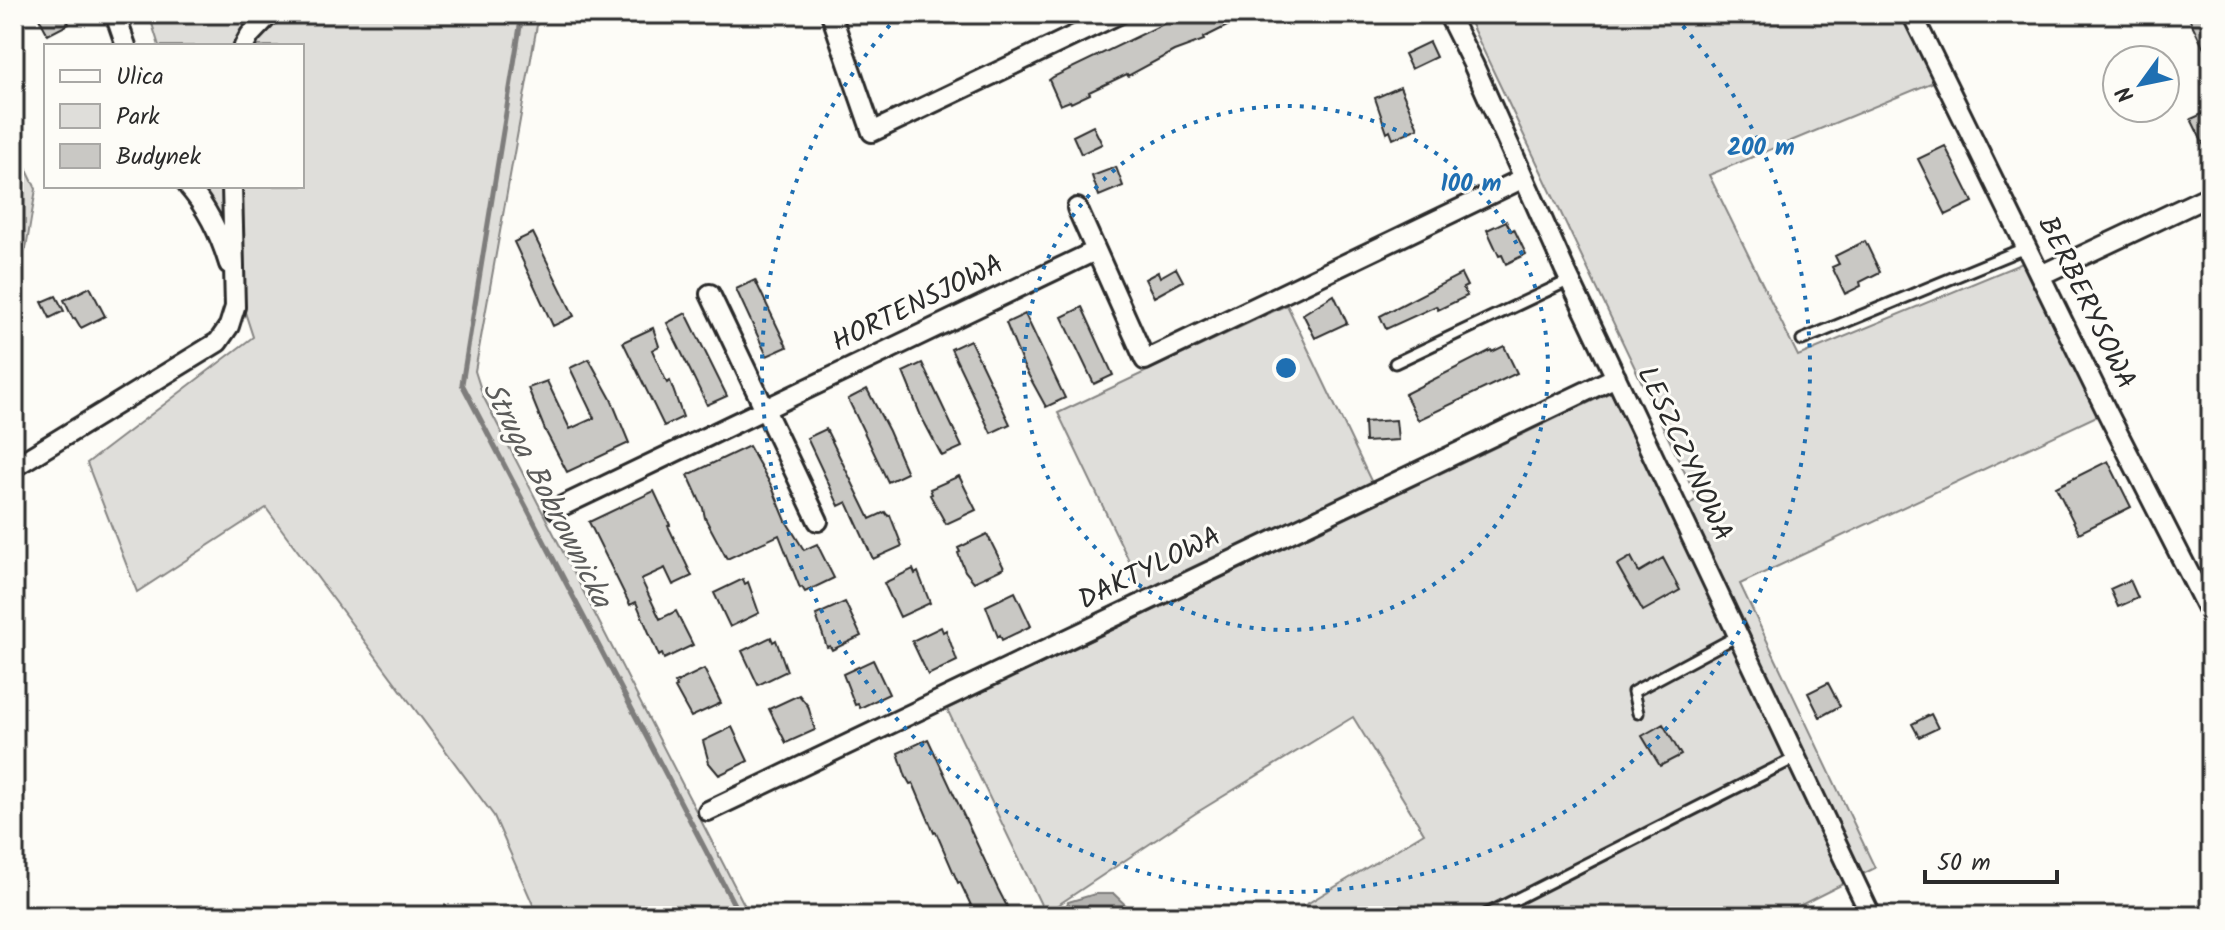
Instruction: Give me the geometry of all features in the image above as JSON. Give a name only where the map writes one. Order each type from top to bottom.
[{"type":"street","points":[[115,14],[125,44]]},
{"type":"street","points":[[245,44],[270,14]]},
{"type":"street","points":[[831,14],[872,132],[1119,14]]},
{"type":"street","name":"LESZCZYNOWA","points":[[1448,14],[1570,280],[1869,912]]},
{"type":"street","name":"BERBERYSOWA","points":[[1912,14],[2211,616]]},
{"type":"street","points":[[1077,208],[1145,360],[1524,178]]},
{"type":"street","points":[[190,188],[206,207],[236,285]]},
{"type":"street","points":[[14,467],[218,342],[229,326],[235,307],[232,188]]},
{"type":"street","points":[[2041,275],[2211,195]]},
{"type":"street","name":"HORTENSJOWA","points":[[556,509],[1095,251]]},
{"type":"street","points":[[710,294],[818,521]]},
{"type":"street","name":"DAKTYLOWA","points":[[708,811],[1616,377]]},
{"type":"lane","points":[[1802,340],[2027,247]]},
{"type":"lane","points":[[1395,363],[1570,280]]},
{"type":"lane","points":[[1638,713],[1633,692],[1739,635]]},
{"type":"lane","points":[[1483,916],[1798,757]]},
{"type":"lane","points":[[1849,916],[1869,912]]},
{"type":"green space","points":[[149,14],[539,14],[475,371],[483,396],[750,916],[538,916],[494,816],[266,508],[137,592],[87,463],[253,337],[205,188],[304,188],[304,44],[158,44]]},
{"type":"green space","points":[[1466,14],[1904,14],[1936,81],[1709,175],[1798,356],[2025,262],[2101,414],[1740,584],[1875,868],[1779,916],[1287,916],[1424,833],[1353,717],[1196,813],[1046,913],[1048,916],[1042,916],[1045,913],[947,709],[1611,392],[1673,521],[1697,498]]},
{"type":"green space","points":[[14,143],[36,189],[26,249],[14,260]]},
{"type":"green space","points":[[1287,305],[1372,483],[1144,592],[1058,413]]},
{"type":"shaded area","points":[[1095,894],[1114,894],[1137,916],[1063,916],[1068,902]]},
{"type":"building","points":[[37,14],[65,14],[69,24],[48,35]]},
{"type":"building","points":[[1184,14],[1251,14],[1204,40],[1174,51],[1071,103],[1060,105],[1049,80],[1053,77]]},
{"type":"building","points":[[2187,14],[2211,14],[2211,63]]},
{"type":"building","points":[[1429,42],[1436,57],[1411,69],[1404,54]]},
{"type":"building","points":[[1400,87],[1418,128],[1393,139],[1390,131],[1387,133],[1375,98]]},
{"type":"building","points":[[2211,110],[2211,160],[2191,119]]},
{"type":"building","points":[[1093,126],[1102,144],[1081,154],[1073,136]]},
{"type":"building","points":[[1945,146],[1973,202],[1946,215],[1918,159]]},
{"type":"building","points":[[1116,167],[1123,186],[1099,196],[1092,176]]},
{"type":"building","points":[[1506,221],[1511,231],[1514,229],[1526,254],[1506,264],[1487,230]]},
{"type":"building","points":[[533,233],[574,316],[553,326],[514,242]]},
{"type":"building","points":[[1865,241],[1880,272],[1845,294],[1832,267],[1839,264],[1835,256]]},
{"type":"building","points":[[1176,268],[1183,281],[1154,297],[1145,279],[1158,272],[1160,277]]},
{"type":"building","points":[[1461,274],[1467,286],[1463,288],[1467,296],[1438,310],[1436,306],[1386,329],[1380,316]]},
{"type":"building","points":[[755,280],[787,347],[767,356],[736,289]]},
{"type":"building","points":[[90,287],[105,316],[81,328],[64,300]]},
{"type":"building","points":[[1334,295],[1347,323],[1315,338],[1303,314]]},
{"type":"building","points":[[56,296],[64,311],[50,318],[42,302]]},
{"type":"building","points":[[1082,307],[1113,375],[1094,384],[1062,317]]},
{"type":"building","points":[[686,313],[727,396],[707,405],[667,323]]},
{"type":"building","points":[[1025,314],[1065,398],[1046,407],[1023,365],[1006,323]]},
{"type":"building","points":[[653,328],[659,346],[652,350],[667,383],[670,381],[683,417],[664,426],[623,342]]},
{"type":"building","points":[[970,340],[1010,424],[991,433],[951,349]]},
{"type":"building","points":[[1504,346],[1517,373],[1418,420],[1405,394]]},
{"type":"building","points":[[589,359],[611,399],[629,443],[567,472],[528,388],[547,381],[570,429],[594,418],[570,368]]},
{"type":"building","points":[[922,363],[962,447],[942,456],[903,372]]},
{"type":"building","points":[[867,389],[907,473],[888,482],[848,399]]},
{"type":"building","points":[[1396,420],[1398,440],[1365,442],[1364,422]]},
{"type":"building","points":[[826,429],[870,519],[885,512],[890,515],[902,546],[873,559],[847,502],[839,506],[807,438]]},
{"type":"building","points":[[749,446],[804,550],[817,544],[834,578],[805,592],[800,588],[779,535],[727,559],[705,518],[688,475]]},
{"type":"building","points":[[2108,461],[2131,507],[2079,533],[2056,487]]},
{"type":"building","points":[[959,476],[976,510],[946,524],[930,495],[930,489]]},
{"type":"building","points":[[654,491],[692,576],[673,585],[665,568],[641,579],[660,619],[676,611],[693,645],[664,659],[662,654],[659,656],[636,602],[630,605],[589,522]]},
{"type":"building","points":[[987,534],[1004,568],[974,582],[965,571],[958,548]]},
{"type":"building","points":[[1631,557],[1639,572],[1663,558],[1680,590],[1643,611],[1617,565]]},
{"type":"building","points":[[913,569],[915,574],[918,572],[930,603],[900,617],[884,583]]},
{"type":"building","points":[[743,579],[745,584],[748,582],[759,613],[730,627],[714,593]]},
{"type":"building","points":[[2130,580],[2138,598],[2118,607],[2110,589]]},
{"type":"building","points":[[1015,592],[1031,626],[1002,640],[986,606]]},
{"type":"building","points":[[845,602],[861,636],[832,650],[830,646],[827,647],[816,615]]},
{"type":"building","points":[[941,627],[943,632],[946,630],[957,661],[928,675],[912,641]]},
{"type":"building","points":[[771,637],[773,642],[776,640],[787,671],[758,685],[742,651]]},
{"type":"building","points":[[873,660],[889,694],[860,708],[858,704],[855,705],[843,674]]},
{"type":"building","points":[[704,669],[721,703],[691,717],[675,683]]},
{"type":"building","points":[[1828,683],[1840,706],[1820,717],[1808,693]]},
{"type":"building","points":[[799,695],[808,706],[815,730],[786,743],[769,709]]},
{"type":"building","points":[[1931,714],[1938,728],[1919,737],[1912,724]]},
{"type":"building","points":[[1663,724],[1681,755],[1660,766],[1642,736]]},
{"type":"building","points":[[732,727],[748,761],[719,775],[709,763],[703,741]]},
{"type":"building","points":[[928,739],[1012,916],[976,916],[934,833],[913,783],[910,784],[906,777],[898,753]]},
{"type":"waterway","name":"Struga Bobrownicka","points":[[522,14],[462,384],[740,916]]}]
